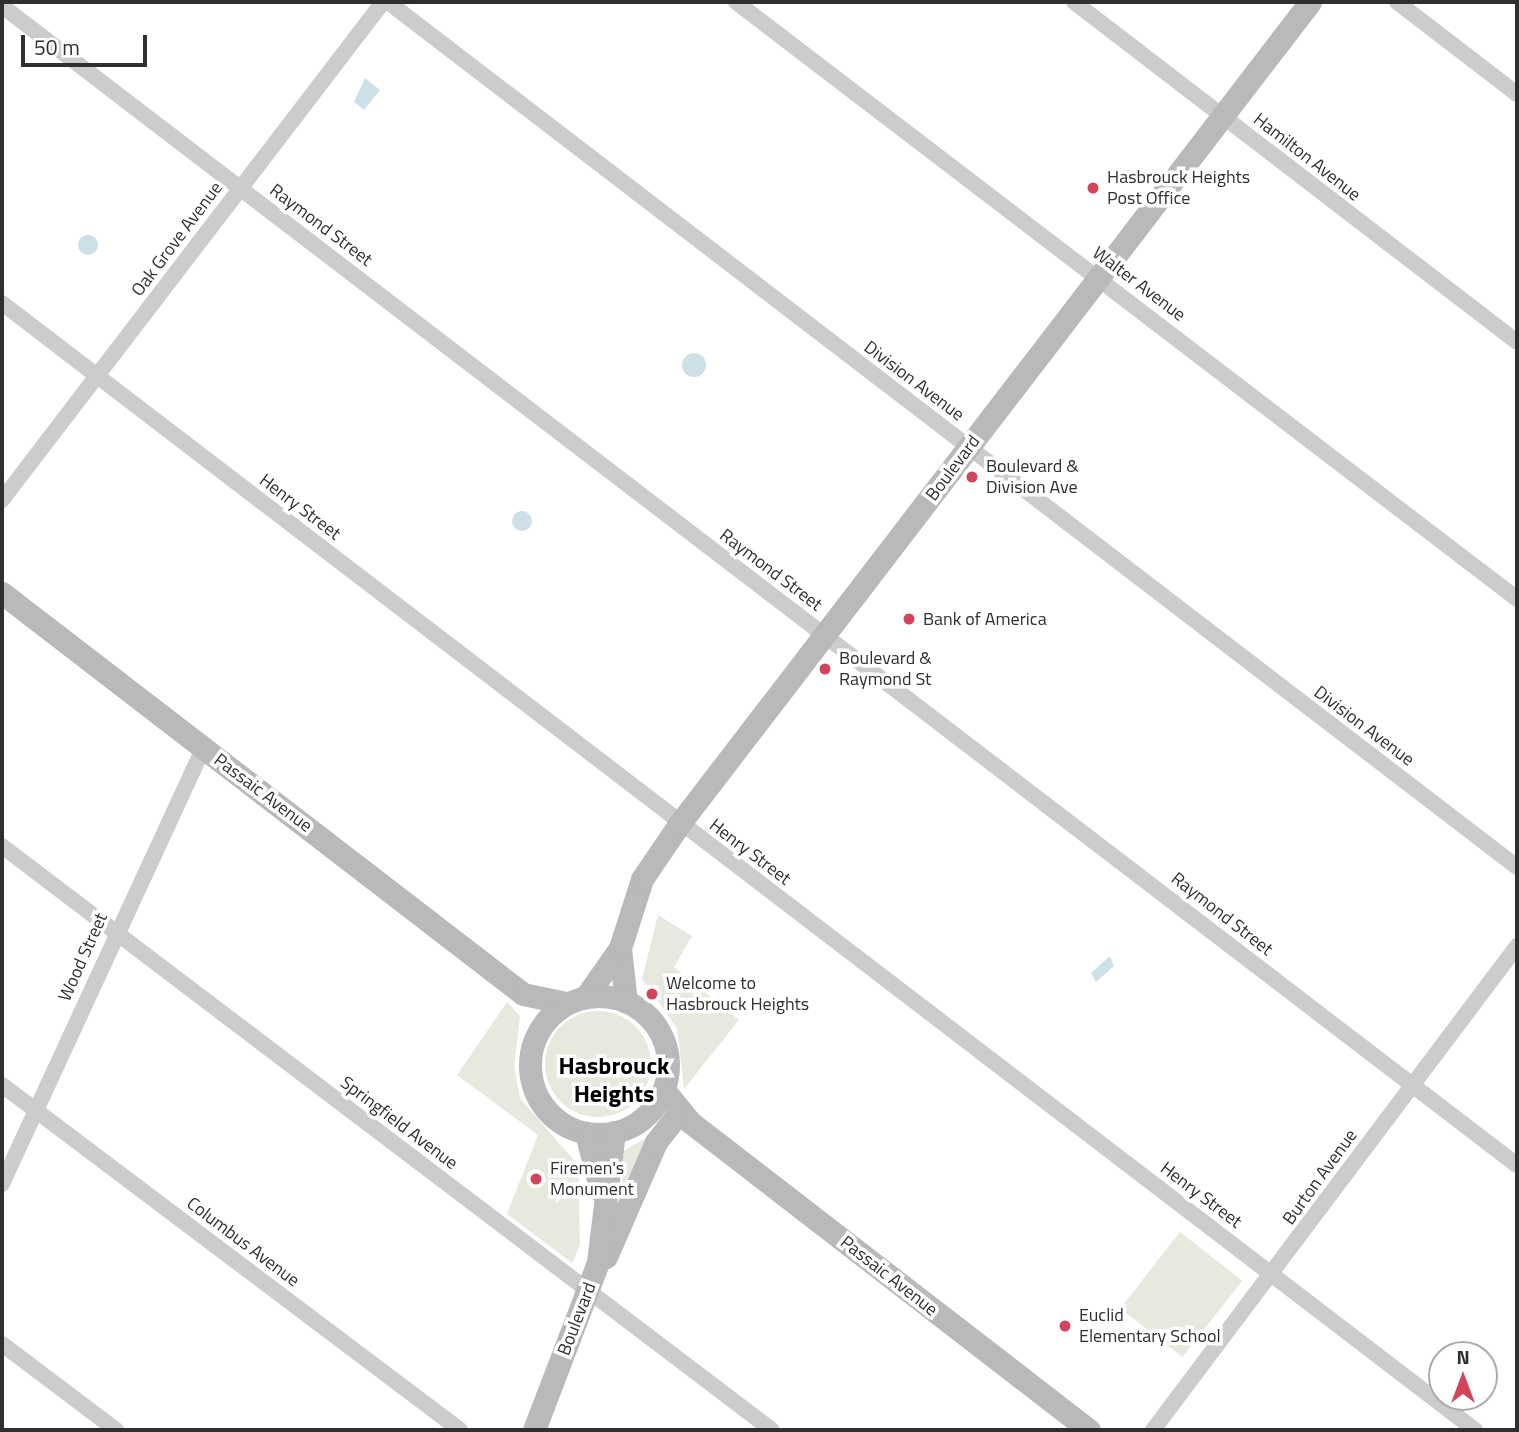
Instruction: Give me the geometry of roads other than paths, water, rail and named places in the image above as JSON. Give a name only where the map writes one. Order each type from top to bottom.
[{"type":"street","name":"Oak Grove Avenue","points":[[2,500],[240,187],[386,2]]},
{"type":"street","name":"Division Avenue","points":[[386,2],[1517,867]]},
{"type":"street","name":"Walter Avenue","points":[[736,2],[1517,599]]},
{"type":"street","name":"Hamilton Avenue","points":[[1074,2],[1517,342]]},
{"type":"street","name":"Boulevard","points":[[577,999],[620,948],[642,879],[680,823],[1310,2]]},
{"type":"street","points":[[1397,2],[1517,94]]},
{"type":"street","name":"Raymond Street","points":[[2,6],[1517,1165]]},
{"type":"street","name":"Henry Street","points":[[2,303],[1475,1430]]},
{"type":"street","name":"Passaic Avenue","points":[[2,593],[523,993],[577,999]]},
{"type":"street","name":"Wood Street","points":[[2,1184],[115,932],[203,748]]},
{"type":"street","name":"Springfield Avenue","points":[[2,846],[772,1430]]},
{"type":"street","name":"Burton Avenue","points":[[1153,1430],[1517,946]]},
{"type":"street","name":"Boulevard","points":[[620,948],[626,1002]]},
{"type":"street","points":[[523,993],[536,1034],[535,1093],[557,1120],[586,1133],[614,1132],[658,1100],[666,1050],[646,1016],[626,1002],[577,999],[536,1034]]},
{"type":"street","name":"Columbus Avenue","points":[[2,1085],[460,1430]]},
{"type":"street","name":"Passaic Avenue","points":[[658,1100],[1088,1430]]},
{"type":"street","points":[[588,1291],[656,1142],[683,1120]]},
{"type":"street","name":"Boulevard","points":[[534,1430],[601,1251],[604,1204],[614,1132]]},
{"type":"street","name":"Boulevard","points":[[586,1133],[604,1204]]},
{"type":"street","points":[[2,1344],[116,1430]]},
{"type":"place","name":"Hasbrouck Heights Post Office","points":[[1093,188]]},
{"type":"place","name":"Boulevard & Division Ave","points":[[972,477]]},
{"type":"place","name":"Bank of America","points":[[909,619]]},
{"type":"place","name":"Boulevard & Raymond St","points":[[825,669]]},
{"type":"place","name":"Welcome to Hasbrouck Heights","points":[[652,994]]},
{"type":"place","name":"Firemen's Monument","points":[[536,1179]]},
{"type":"place","name":"Euclid Elementary School","points":[[1065,1326]]},
{"type":"district","name":"Hasbrouck Heights","points":[[614,1080]]}]
